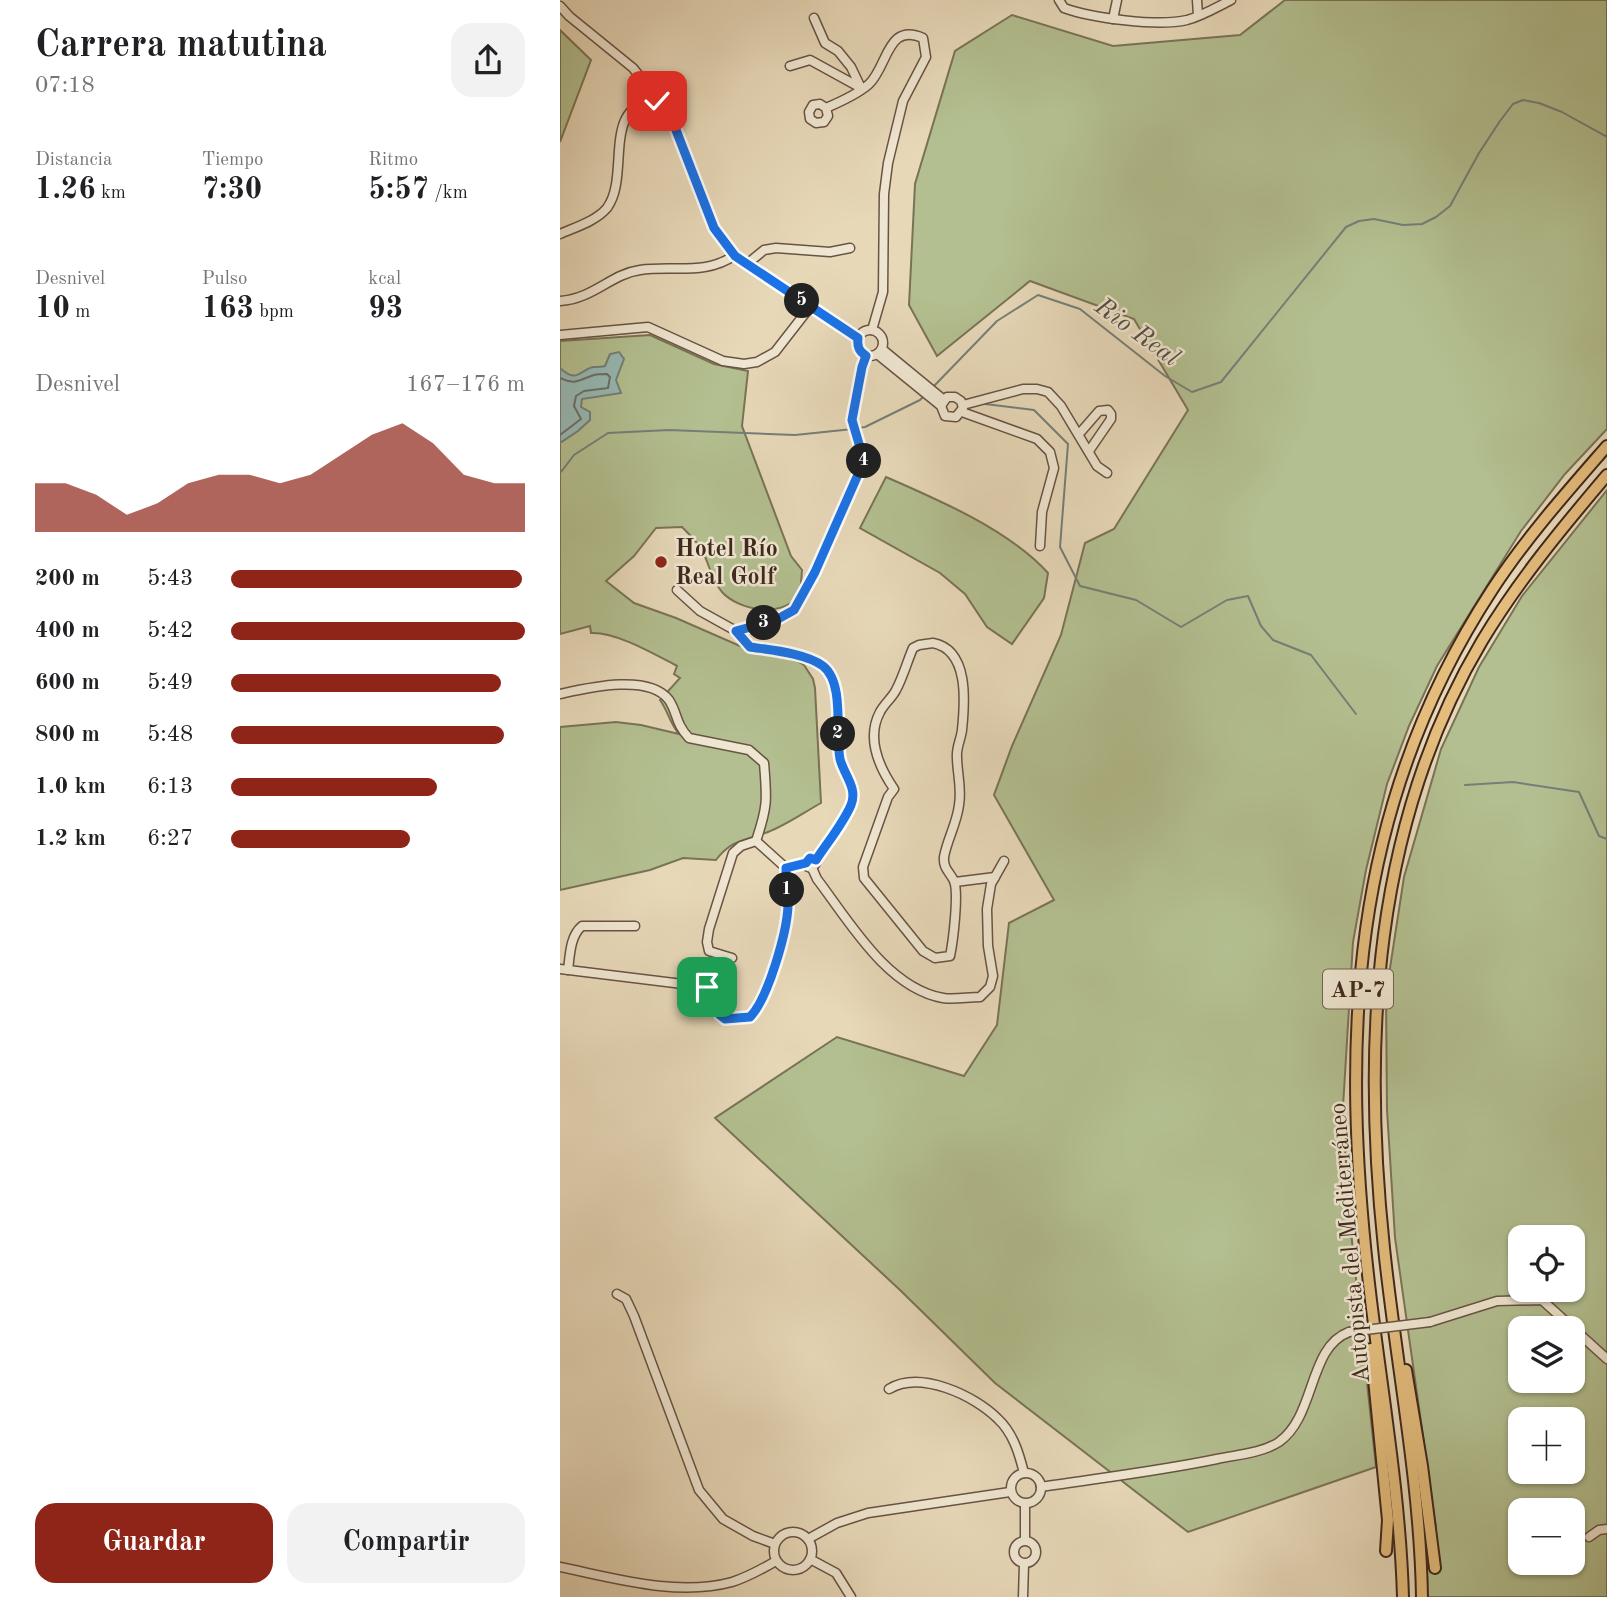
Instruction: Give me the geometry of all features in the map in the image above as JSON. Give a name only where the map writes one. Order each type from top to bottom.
[{"type":"highway","name":"Autopista del Mediterráneo","points":[[1403,1597],[1396,1487],[1370,1293],[1359,1172],[1355,1035],[1360,964],[1379,848],[1401,774],[1433,696],[1460,642],[1492,589],[1607,446]]},
{"type":"highway","name":"Autopista del Mediterráneo","points":[[1422,1597],[1414,1482],[1384,1249],[1375,1131],[1376,1025],[1381,951],[1392,878],[1420,776],[1448,706],[1482,642],[1532,565],[1607,475]]},
{"type":"highway","points":[[1375,1131],[1435,1568]]},
{"type":"highway","points":[[1359,1172],[1355,1202],[1387,1507],[1386,1551]]},
{"type":"street","points":[[1059,0],[1064,8],[1082,15],[1175,21],[1185,20],[1231,0]]},
{"type":"street","points":[[1113,19],[1117,0]]},
{"type":"street","points":[[1197,0],[1198,15]]},
{"type":"street","points":[[560,6],[633,68],[645,83],[649,102]]},
{"type":"street","points":[[814,18],[825,43],[838,51],[851,67],[861,88]]},
{"type":"street","points":[[826,108],[870,83],[899,37],[908,33],[923,38],[926,57],[904,100],[888,163],[884,194],[883,292],[872,330]]},
{"type":"street","points":[[790,66],[810,60],[861,88]]},
{"type":"street","points":[[560,234],[596,218],[608,206],[614,190],[623,125],[630,111],[638,104],[662,103],[669,112],[714,228],[735,256],[858,338]]},
{"type":"street","points":[[747,264],[764,250],[776,248],[830,251],[850,248]]},
{"type":"street","points":[[560,302],[582,298],[615,279],[639,270],[701,269],[723,263],[735,256]]},
{"type":"street","points":[[560,335],[648,327],[723,360],[744,364],[757,362],[775,352],[810,307]]},
{"type":"street","points":[[866,356],[860,352],[857,345],[861,333],[872,330],[880,335],[883,339],[879,352]]},
{"type":"street","points":[[866,356],[879,352]]},
{"type":"street","points":[[879,352],[943,403],[943,413],[949,418],[956,417],[962,408],[1023,389],[1037,389],[1055,397],[1097,466],[1107,473]]},
{"type":"street","points":[[736,631],[776,620],[794,610],[815,572],[864,461],[852,420],[866,356]]},
{"type":"street","points":[[943,403],[955,397],[962,408],[1037,439],[1051,452],[1054,468],[1042,512],[1040,546]]},
{"type":"street","points":[[1079,435],[1099,411],[1108,410],[1111,419],[1089,451]]},
{"type":"street","points":[[677,590],[700,611],[736,631],[750,647],[791,653],[823,666],[834,680],[841,761],[850,780],[851,804],[811,864],[786,868]]},
{"type":"street","points":[[933,643],[945,645],[954,653],[961,674],[962,732],[956,756],[960,780],[959,805],[944,858],[946,871],[954,882],[955,933],[950,956],[935,958],[923,951],[864,878],[863,867],[888,797],[894,789],[884,775],[876,755],[873,730],[880,712],[895,691],[913,648],[933,643]]},
{"type":"street","points":[[560,694],[597,685],[628,684],[659,692],[667,698],[676,720],[689,738],[736,746],[756,754],[764,763],[768,805],[756,841]]},
{"type":"street","points":[[635,926],[582,926],[577,930],[564,969],[707,987],[720,1015],[725,1019],[750,1017],[757,1010],[774,968],[786,927],[788,905],[786,868],[756,841]]},
{"type":"street","points":[[732,958],[709,951],[709,929],[733,853],[741,846],[756,841]]},
{"type":"street","points":[[811,864],[817,878],[853,927],[895,976],[920,992],[945,999],[980,997],[990,987],[993,976],[988,946],[987,909],[995,877],[1004,861]]},
{"type":"street","points":[[954,882],[995,877]]},
{"type":"street","points":[[617,1294],[626,1299],[634,1316],[699,1490],[723,1518],[753,1536],[775,1544]]},
{"type":"street","points":[[1041,1487],[1188,1465],[1245,1454],[1277,1443],[1295,1427],[1330,1344],[1349,1332],[1430,1321],[1496,1301],[1542,1300],[1607,1359]]},
{"type":"street","points":[[889,1389],[898,1383],[924,1381],[967,1396],[999,1419],[1018,1448],[1024,1472]]},
{"type":"street","points":[[1024,1472],[1035,1476],[1041,1487],[1037,1499],[1025,1504],[1016,1500],[1010,1492],[1013,1479],[1024,1472]]},
{"type":"street","points":[[808,1539],[837,1523],[868,1513],[1010,1492]]},
{"type":"street","points":[[1025,1504],[1025,1540]]},
{"type":"street","points":[[1589,1537],[1599,1530],[1607,1529]]},
{"type":"street","points":[[791,1532],[808,1539],[812,1549],[810,1559],[802,1568],[786,1569],[776,1561],[775,1544],[785,1534],[791,1532]]},
{"type":"street","points":[[1025,1540],[1035,1546],[1037,1553],[1030,1563],[1024,1564],[1014,1558],[1013,1552],[1015,1546],[1025,1540]]},
{"type":"street","points":[[810,1559],[836,1573],[851,1597]]},
{"type":"street","points":[[560,1567],[648,1586],[689,1588],[729,1583],[749,1576],[776,1561]]},
{"type":"street","points":[[1023,1597],[1024,1564]]},
{"type":"green space","points":[[1285,0],[1607,0],[1607,429],[1565,474],[1521,531],[1437,666],[1409,726],[1387,784],[1366,870],[1353,942],[1343,1107],[1349,1213],[1376,1467],[1188,1532],[995,1383],[900,1290],[715,1118],[837,1037],[964,1076],[997,1025],[1009,923],[1054,900],[994,795],[1012,746],[1061,635],[1085,543],[1114,529],[1188,410],[1134,319],[1030,281],[937,356],[909,305],[915,184],[955,51],[1012,15],[1113,46],[1240,35]]},
{"type":"green space","points":[[560,30],[591,60],[560,142]]},
{"type":"green space","points":[[650,335],[714,364],[748,371],[742,426],[791,556],[802,570],[801,588],[790,604],[781,608],[760,609],[738,603],[718,587],[700,547],[682,527],[656,528],[634,556],[606,581],[634,603],[740,646],[758,648],[804,665],[815,688],[821,803],[775,829],[733,844],[716,860],[683,858],[650,870],[560,890],[560,727],[616,722],[679,734],[660,700],[680,678],[674,674],[677,666],[624,640],[591,633],[590,626],[560,634],[560,341]]},
{"type":"green space","points":[[886,477],[950,506],[994,530],[1032,557],[1048,573],[1044,598],[1012,644],[987,627],[965,594],[940,573],[860,528]]},
{"type":"green space","points":[[1607,490],[1607,1597],[1426,1597],[1425,1562],[1436,1528],[1395,1238],[1387,1110],[1386,994],[1404,877],[1441,749],[1479,667],[1522,596]]},
{"type":"water","points":[[619,352],[624,359],[616,380],[621,393],[582,399],[581,407],[590,412],[590,420],[560,443],[560,368],[570,375],[578,375],[593,367],[605,366],[610,354]]},
{"type":"waterway","name":"Rio Real","points":[[934,386],[997,321],[1038,295],[1080,309],[1165,376],[1192,392],[1221,382],[1346,227],[1359,221],[1374,219],[1403,225],[1422,224],[1450,206],[1479,153],[1513,104],[1523,100],[1539,103],[1562,112],[1607,137]]},
{"type":"waterway","name":"Rio Real","points":[[858,428],[920,400],[925,395]]},
{"type":"waterway","points":[[985,404],[1034,410],[1068,444],[1060,547],[1080,586],[1136,600],[1181,627],[1227,600],[1248,596],[1261,626],[1273,640],[1311,655],[1356,714]]},
{"type":"waterway","name":"Rio Real","points":[[561,472],[574,455],[608,433],[669,430],[795,435],[853,429]]},
{"type":"waterway","points":[[1465,785],[1513,782],[1579,792],[1599,836],[1607,839]]},
{"type":"place","name":"Hotel Río Real Golf","points":[[661,562]]},
{"type":"route","points":[[657,101],[669,112],[714,228],[735,256],[858,338],[860,352],[866,356],[854,399],[852,420],[864,461],[815,572],[794,610],[776,620],[736,631],[750,647],[791,653],[823,666],[834,680],[841,761],[850,780],[851,804],[816,860],[812,857],[806,860],[806,863],[786,868],[786,927],[774,968],[757,1010],[750,1017],[725,1019],[720,1015],[707,987]]}]
